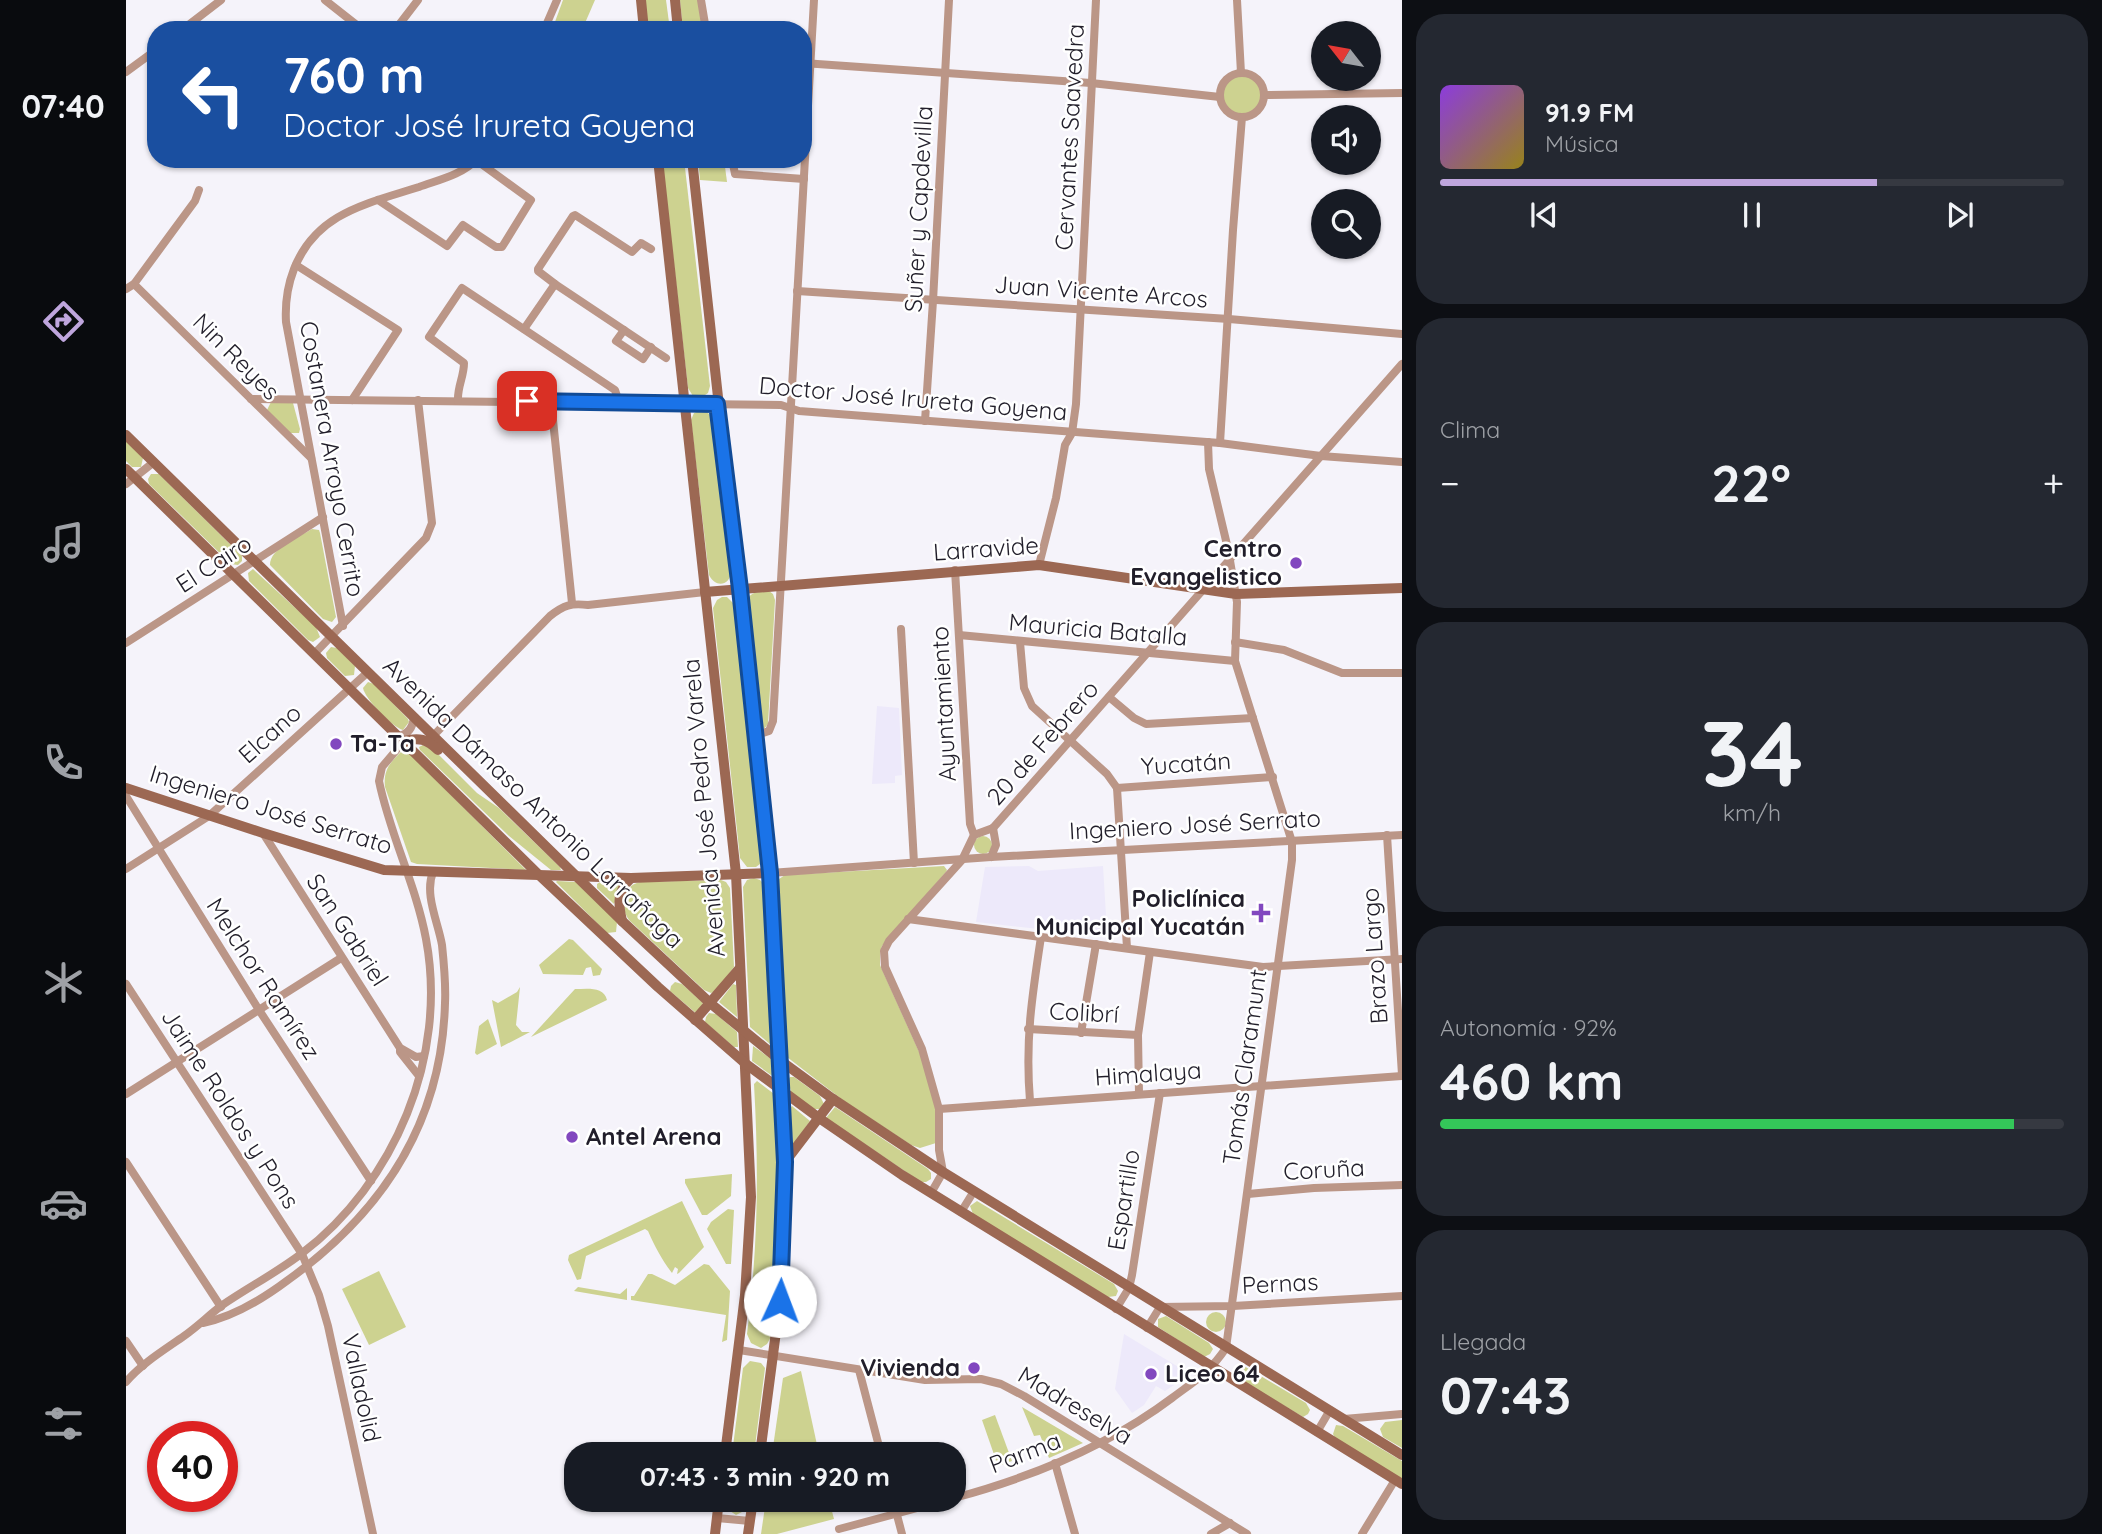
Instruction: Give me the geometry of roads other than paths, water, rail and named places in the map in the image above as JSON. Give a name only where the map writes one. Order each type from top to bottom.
[{"type":"street","points":[[193,21],[220,0]]},
{"type":"street","points":[[326,0],[352,21]]},
{"type":"street","points":[[402,21],[418,0]]},
{"type":"street","points":[[548,21],[557,0]]},
{"type":"street","points":[[641,0],[643,21]]},
{"type":"street","points":[[675,0],[677,21]]},
{"type":"street","points":[[701,0],[704,21]]},
{"type":"street","points":[[812,21],[814,0]]},
{"type":"street","name":"Suñer y Capdevilla","points":[[925,421],[949,0]]},
{"type":"street","name":"Cervantes Saavedra","points":[[1039,565],[1056,498],[1065,444],[1072,433],[1076,404],[1096,0]]},
{"type":"street","points":[[1237,0],[1241,73]]},
{"type":"street","points":[[128,67],[147,55]]},
{"type":"street","points":[[812,63],[1091,83],[1220,97]]},
{"type":"street","points":[[1241,73],[1257,79],[1264,95],[1256,112],[1242,117],[1227,111],[1220,97],[1226,80],[1241,73]]},
{"type":"street","points":[[1264,95],[1402,93]]},
{"type":"street","points":[[1220,443],[1242,117]]},
{"type":"street","name":"Costanera Arroyo Cerrito","points":[[343,626],[285,308],[287,292],[300,253],[317,232],[355,208],[448,177],[463,168]]},
{"type":"street","points":[[379,200],[447,246],[463,225],[499,248],[504,246],[531,200],[487,168]]},
{"type":"street","name":"Avenida José Pedro Varela","points":[[659,168],[736,874],[751,1197],[750,1245],[728,1442]]},
{"type":"street","points":[[693,168],[770,873],[781,1061],[785,1162],[780,1301],[762,1442]]},
{"type":"street","points":[[734,168],[735,174],[804,179]]},
{"type":"street","points":[[754,736],[769,731],[773,721],[804,168]]},
{"type":"street","points":[[130,286],[195,201],[199,190]]},
{"type":"street","points":[[651,249],[641,243],[632,252],[575,215],[538,269],[555,284],[666,358]]},
{"type":"street","points":[[296,265],[398,330],[352,400]]},
{"type":"street","points":[[524,329],[555,284]]},
{"type":"street","name":"Nin Reyes","points":[[130,286],[311,458]]},
{"type":"street","points":[[458,401],[457,388],[464,363],[429,337],[462,288],[615,390],[619,402]]},
{"type":"street","name":"Juan Vicente Arcos","points":[[797,291],[1229,319],[1402,334]]},
{"type":"street","points":[[624,330],[616,341],[643,359],[650,347]]},
{"type":"street","name":"20 de Febrero","points":[[974,835],[993,828],[1402,365]]},
{"type":"street","name":"Doctor José Irureta Goyena","points":[[251,399],[781,405],[799,411],[1220,443],[1402,463]]},
{"type":"street","points":[[315,653],[426,538],[432,523],[418,400]]},
{"type":"street","points":[[433,736],[550,616],[572,603],[551,401]]},
{"type":"street","name":"Avenida Dámaso Antonio Larrañaga","points":[[126,435],[673,970],[781,1061],[833,1100],[943,1172],[1402,1455]]},
{"type":"street","name":"Tomás Claramunt","points":[[1208,443],[1209,469],[1231,560],[1236,594],[1235,662],[1292,842],[1292,860],[1233,1306],[1226,1348],[1213,1368]]},
{"type":"street","points":[[131,481],[154,462]]},
{"type":"street","name":"Avenida Dámaso Antonio Larrañaga","points":[[126,469],[131,481],[315,653],[540,876],[657,987],[746,1064],[819,1118],[931,1193],[1399,1482]]},
{"type":"street","name":"El Cairo","points":[[126,643],[323,517]]},
{"type":"street","name":"Larravide","points":[[572,603],[588,605],[781,584],[1039,565],[1236,594],[1402,588]]},
{"type":"street","name":"Ayuntamiento","points":[[955,570],[970,824],[974,835]]},
{"type":"street","points":[[901,629],[914,863]]},
{"type":"street","name":"Mauricia Batalla","points":[[959,635],[1235,662]]},
{"type":"street","name":"Yucatán","points":[[1020,642],[1024,688],[1032,706],[1107,774],[1117,788],[1273,777]]},
{"type":"street","points":[[1235,642],[1284,650],[1342,673],[1402,673]]},
{"type":"street","name":"Elcano","points":[[126,869],[209,816],[368,672]]},
{"type":"street","points":[[1109,697],[1134,719],[1146,724],[1253,718]]},
{"type":"street","points":[[126,1382],[220,1307],[302,1254],[342,1217],[371,1181],[397,1138],[413,1100],[424,1056],[430,994],[428,955],[415,895],[379,781],[383,767],[412,728],[414,717]]},
{"type":"street","points":[[402,738],[427,740],[474,785],[486,787]]},
{"type":"street","name":"Ingeniero José Serrato","points":[[126,788],[367,866],[406,871],[540,876],[631,878],[770,873],[991,857],[1402,835]]},
{"type":"street","points":[[1117,788],[1127,948]]},
{"type":"street","name":"Melchor Ramírez","points":[[126,796],[259,1010],[371,1181]]},
{"type":"street","points":[[991,857],[996,845],[993,828]]},
{"type":"street","name":"San Gabriel","points":[[263,833],[400,1048],[400,1052],[419,1076]]},
{"type":"street","points":[[931,1193],[943,1172],[939,1150],[939,1109],[922,1049],[885,967],[884,958],[889,941],[962,860],[974,835]]},
{"type":"street","name":"Brazo Largo","points":[[1387,835],[1398,959],[1402,1076]]},
{"type":"street","points":[[203,1323],[236,1311],[269,1294],[346,1233],[365,1214],[410,1144],[432,1086],[442,1045],[444,966],[430,897],[433,872]]},
{"type":"street","points":[[613,946],[626,925],[618,905],[619,895],[631,878]]},
{"type":"street","points":[[908,919],[1264,967],[1398,959]]},
{"type":"street","points":[[1030,1101],[1028,1029],[1041,937]]},
{"type":"street","points":[[1082,1032],[1096,944]]},
{"type":"street","points":[[633,965],[649,947]]},
{"type":"street","points":[[1139,1094],[1138,1035],[1150,952]]},
{"type":"street","points":[[126,1094],[341,958]]},
{"type":"street","points":[[695,1020],[740,968]]},
{"type":"street","points":[[657,987],[673,970]]},
{"type":"street","name":"Jaime Roldos y Pons","points":[[126,984],[302,1254]]},
{"type":"street","name":"Colibrí","points":[[1028,1029],[1138,1035]]},
{"type":"street","points":[[427,1042],[442,1045]]},
{"type":"street","points":[[400,1048],[410,1055],[424,1056]]},
{"type":"street","name":"Himalaya","points":[[939,1109],[1402,1076]]},
{"type":"street","name":"Espartillo","points":[[1116,1309],[1129,1287],[1160,1093]]},
{"type":"street","points":[[785,1162],[833,1100]]},
{"type":"street","points":[[397,1138],[410,1144]]},
{"type":"street","points":[[126,1162],[220,1307]]},
{"type":"street","name":"Coruña","points":[[1248,1194],[1314,1188],[1402,1185]]},
{"type":"street","points":[[961,1212],[974,1191]]},
{"type":"street","name":"Valladolid","points":[[302,1254],[328,1326],[373,1534]]},
{"type":"street","name":"Pernas","points":[[1160,1307],[1233,1306],[1402,1296]]},
{"type":"street","points":[[1147,1328],[1160,1307]]},
{"type":"street","points":[[126,1341],[143,1366]]},
{"type":"street","name":"Madreselva","points":[[739,1350],[925,1380],[981,1379],[1001,1384],[1247,1534]]},
{"type":"street","name":"Parma","points":[[966,1495],[1004,1484],[1101,1443],[1155,1410],[1213,1368]]},
{"type":"street","points":[[859,1370],[878,1442]]},
{"type":"street","points":[[1317,1432],[1330,1410]]},
{"type":"street","points":[[1345,1419],[1402,1414]]},
{"type":"street","points":[[1055,1463],[1075,1534]]},
{"type":"street","points":[[1362,1534],[1399,1482]]},
{"type":"street","points":[[715,1534],[718,1512]]},
{"type":"street","points":[[748,1534],[751,1512]]},
{"type":"street","points":[[839,1529],[904,1512]]},
{"type":"street","points":[[897,1514],[902,1534]]},
{"type":"street","points":[[717,1518],[750,1521]]},
{"type":"street","points":[[1211,1534],[1230,1523]]},
{"type":"place","name":"Centro Evangelistico","points":[[1296,563]]},
{"type":"place","name":"Ta-Ta","points":[[336,744]]},
{"type":"place","name":"Policlínica Municipal Yucatán","points":[[1261,913]]},
{"type":"place","name":"Antel Arena","points":[[572,1137]]},
{"type":"place","name":"Vivienda","points":[[974,1368]]},
{"type":"place","name":"Liceo 64","points":[[1151,1374]]}]
